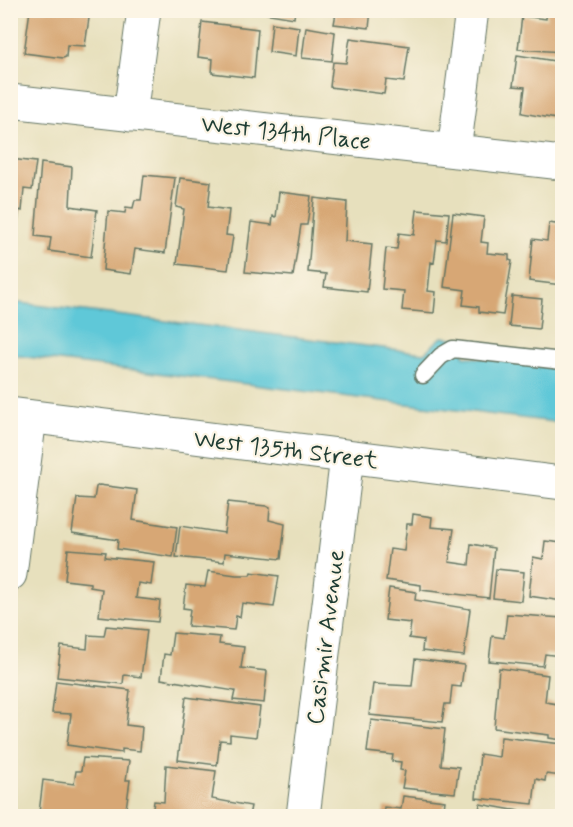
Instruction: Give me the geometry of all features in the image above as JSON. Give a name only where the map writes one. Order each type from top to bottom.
[{"type":"street","points":[[130,115],[144,10]]},
{"type":"street","points":[[454,151],[472,10]]},
{"type":"street","name":"West 134th Place","points":[[10,101],[562,163]]},
{"type":"street","points":[[10,574],[20,416]]},
{"type":"street","name":"West 135th Street","points":[[20,416],[562,483]]},
{"type":"street","name":"Casimir Avenue","points":[[303,816],[347,457]]},
{"type":"lane","points":[[423,375],[441,356],[453,349],[562,361]]},
{"type":"water","points":[[11,302],[424,353],[442,337],[466,340],[464,356],[562,369],[562,423],[11,355]]},
{"type":"building","points":[[10,10],[18,10],[16,23],[10,22]]},
{"type":"building","points":[[30,10],[90,11],[85,46],[67,45],[66,57],[63,58],[24,53]]},
{"type":"building","points":[[246,10],[295,10],[294,18]]},
{"type":"building","points":[[325,10],[371,10],[369,28],[334,24],[336,13]]},
{"type":"building","points":[[547,10],[562,10],[562,52],[518,49],[522,16],[546,19]]},
{"type":"building","points":[[202,22],[258,29],[254,78],[212,73],[213,59],[198,57]]},
{"type":"building","points":[[272,23],[299,27],[296,56],[269,52]]},
{"type":"building","points":[[306,27],[335,32],[332,61],[302,58]]},
{"type":"building","points":[[350,38],[409,46],[404,82],[386,80],[384,94],[330,87],[333,62],[346,63]]},
{"type":"building","points":[[517,55],[561,62],[562,79],[560,78],[557,97],[562,98],[562,120],[522,113],[525,87],[513,86]]},
{"type":"building","points":[[10,159],[36,162],[32,190],[24,189],[22,211],[19,210],[15,262],[10,262]]},
{"type":"building","points":[[41,163],[72,167],[70,206],[97,210],[91,257],[49,251],[51,238],[35,236]]},
{"type":"building","points":[[144,175],[175,178],[165,253],[135,249],[131,274],[103,270],[108,211],[125,213],[126,207],[133,208],[135,200],[141,200]]},
{"type":"building","points":[[180,178],[211,182],[208,207],[229,210],[226,235],[233,236],[228,270],[177,264],[184,209],[176,207]]},
{"type":"building","points":[[279,192],[311,196],[307,225],[301,225],[293,276],[245,272],[251,222],[272,225],[273,216],[276,217]]},
{"type":"building","points":[[314,198],[347,202],[345,241],[372,244],[367,292],[324,287],[326,274],[308,272]]},
{"type":"building","points":[[417,210],[449,213],[446,241],[437,240],[434,263],[431,262],[428,291],[436,292],[434,313],[402,310],[404,291],[382,289],[386,248],[397,249],[399,233],[414,235]]},
{"type":"building","points":[[453,213],[484,217],[481,242],[488,243],[487,253],[509,255],[509,260],[512,261],[503,315],[479,312],[479,307],[463,305],[465,290],[444,287]]},
{"type":"building","points":[[549,223],[562,225],[562,285],[529,281],[533,239],[547,241]]},
{"type":"building","points":[[512,296],[542,299],[539,329],[509,326]]},
{"type":"building","points":[[99,485],[137,490],[133,520],[177,527],[173,557],[117,549],[118,540],[72,533],[77,498],[94,499],[96,487]]},
{"type":"building","points":[[228,502],[266,506],[270,508],[269,520],[285,524],[281,559],[225,553],[224,562],[176,557],[180,526],[224,533]]},
{"type":"building","points":[[413,514],[432,517],[431,527],[454,529],[449,562],[469,565],[471,544],[494,548],[489,598],[421,590],[421,585],[386,580],[390,549],[404,551],[407,524],[412,524]]},
{"type":"building","points":[[545,541],[562,543],[562,601],[529,596],[533,557],[543,559]]},
{"type":"building","points":[[68,549],[106,552],[105,557],[154,562],[151,585],[138,583],[136,598],[160,601],[158,622],[99,616],[102,589],[90,587],[90,583],[65,580]]},
{"type":"building","points":[[496,569],[524,572],[521,601],[493,598]]},
{"type":"building","points":[[208,571],[236,575],[250,575],[251,572],[279,576],[274,607],[242,603],[240,617],[236,616],[234,630],[188,626],[190,609],[183,608],[186,585],[205,587]]},
{"type":"building","points":[[389,588],[416,592],[415,600],[470,609],[464,656],[422,651],[423,640],[409,638],[411,623],[385,620]]},
{"type":"building","points":[[507,614],[562,618],[560,656],[545,654],[543,666],[489,661],[492,636],[504,638]]},
{"type":"building","points":[[106,626],[147,630],[141,677],[124,675],[123,684],[57,677],[61,646],[87,649],[88,635],[104,636]]},
{"type":"building","points":[[173,633],[220,637],[219,644],[244,647],[241,668],[267,671],[264,703],[233,700],[235,691],[161,679],[164,654],[170,655]]},
{"type":"building","points":[[415,659],[464,665],[461,687],[452,686],[450,704],[445,704],[442,722],[369,715],[373,684],[412,686]]},
{"type":"building","points":[[499,668],[548,675],[545,702],[562,707],[562,740],[549,738],[549,735],[494,728]]},
{"type":"building","points":[[56,681],[130,690],[126,725],[142,727],[140,751],[122,749],[122,753],[67,745],[71,714],[52,713]]},
{"type":"building","points":[[186,697],[260,707],[256,737],[230,734],[230,741],[220,740],[217,765],[178,760]]},
{"type":"building","points":[[371,720],[445,729],[441,765],[459,767],[455,793],[402,788],[405,771],[400,770],[401,762],[392,761],[393,755],[367,752]]},
{"type":"building","points":[[501,737],[562,744],[562,776],[546,774],[545,781],[536,779],[533,804],[476,798],[480,754],[499,757]]},
{"type":"building","points":[[83,758],[129,761],[126,780],[130,780],[125,816],[66,812],[64,816],[39,813],[43,780],[74,784],[76,771],[81,771]]},
{"type":"building","points":[[166,765],[216,771],[212,799],[251,806],[249,816],[152,816],[154,801],[164,802]]},
{"type":"building","points":[[403,796],[445,801],[443,816],[383,816],[384,807],[401,809]]},
{"type":"building","points":[[480,804],[530,813],[530,816],[478,816]]}]
